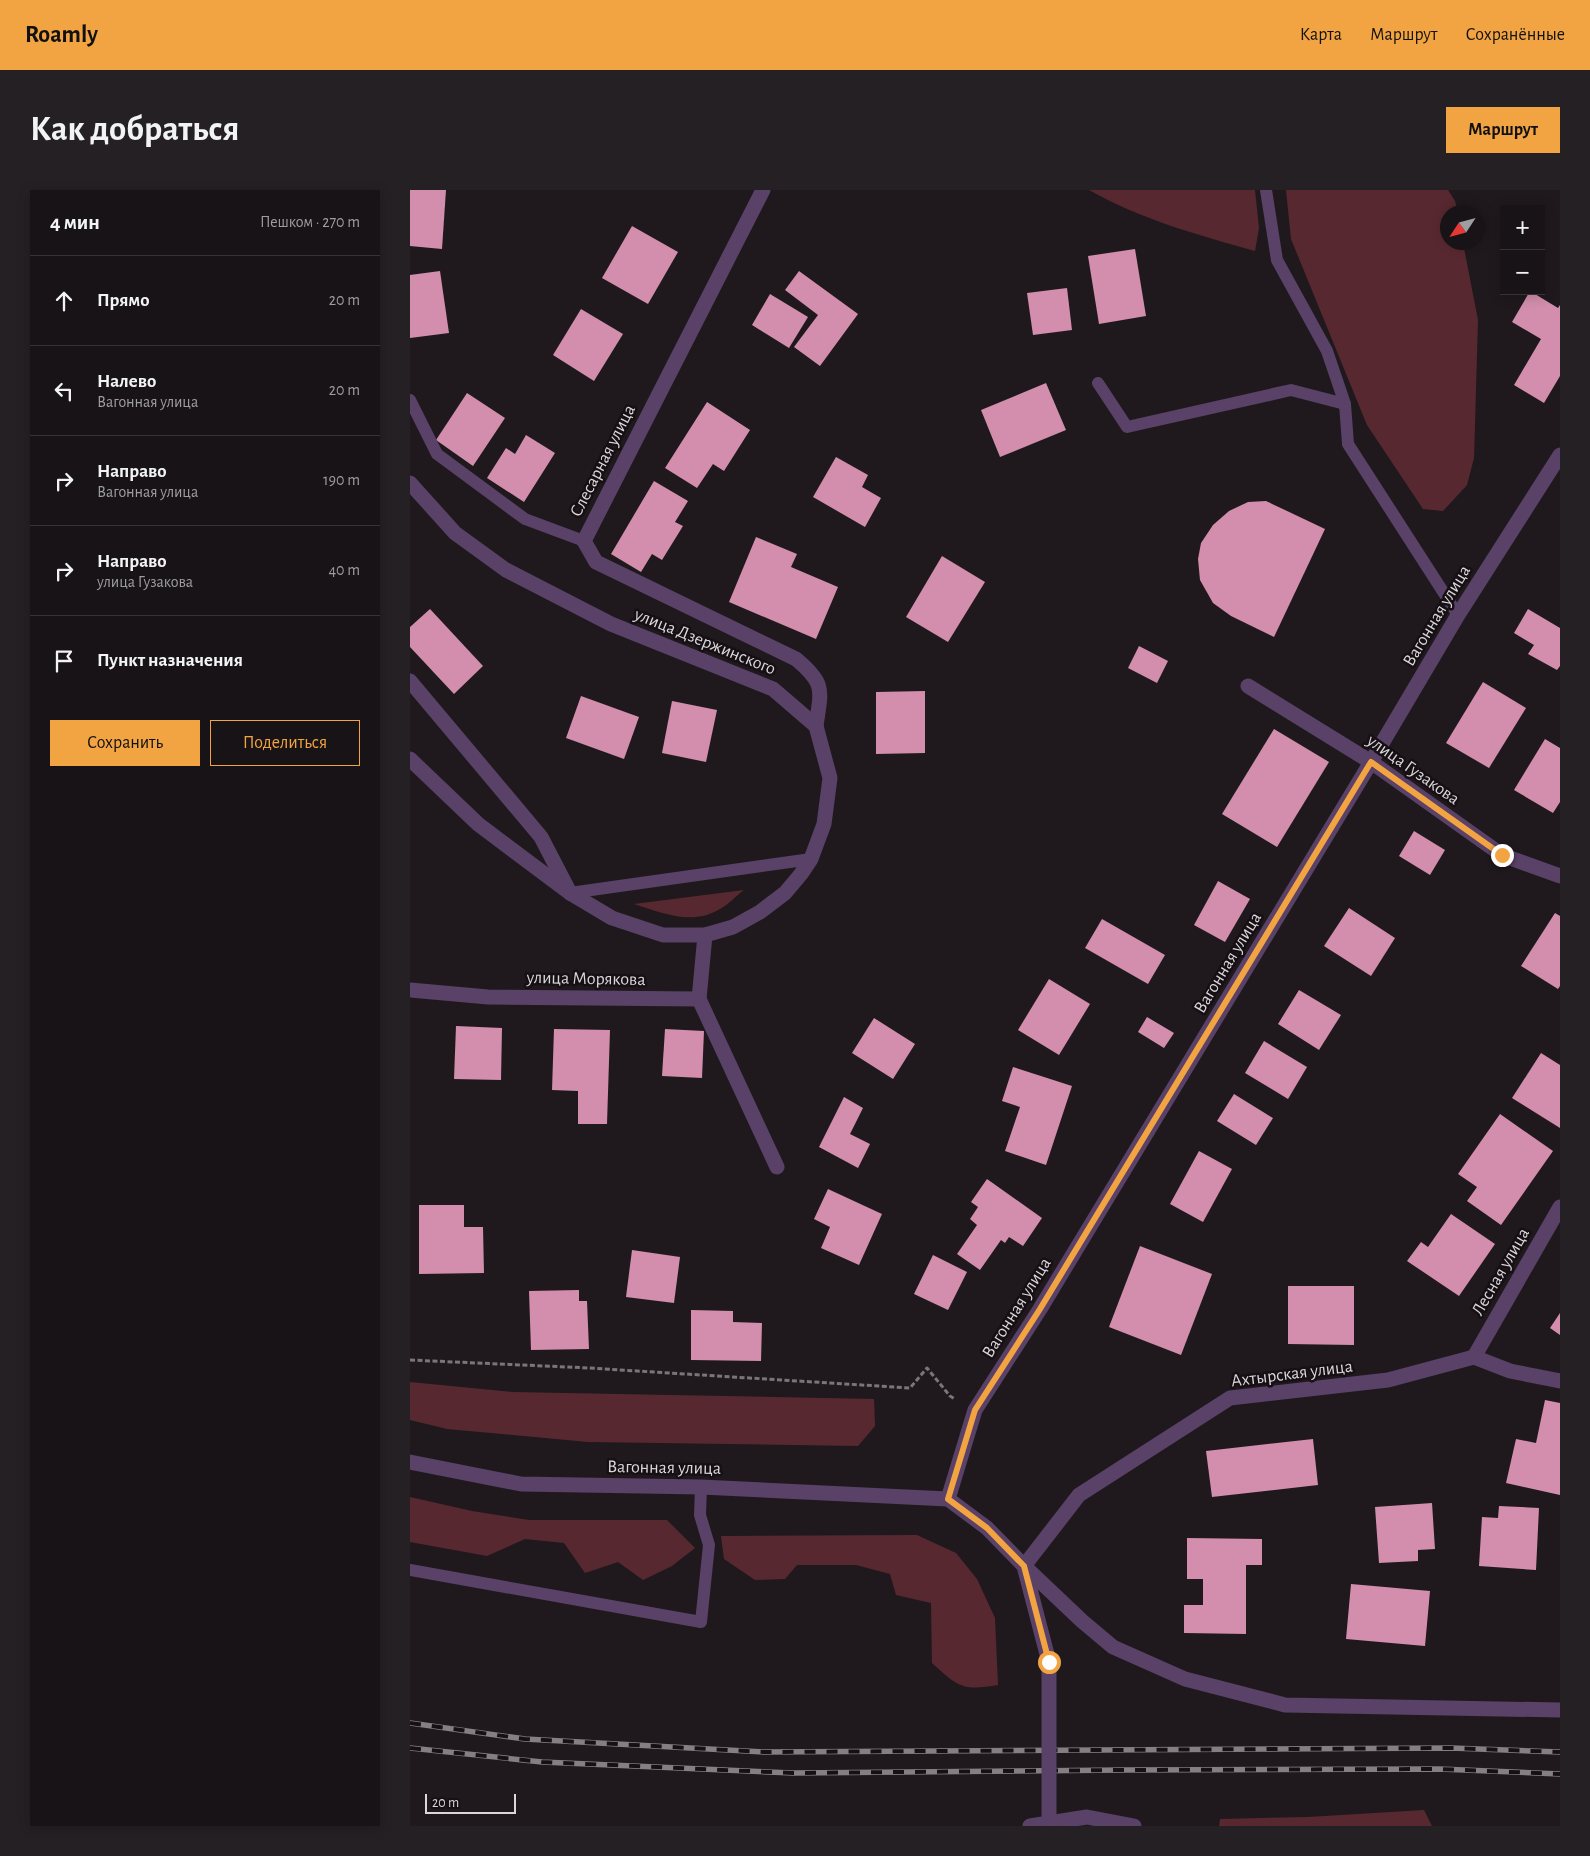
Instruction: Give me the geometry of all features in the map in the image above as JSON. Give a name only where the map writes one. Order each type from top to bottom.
[{"type":"street","name":"Слесарная улица","points":[[763,190],[584,541],[596,562],[796,659],[813,674],[820,692],[816,726]]},
{"type":"street","name":"Вагонная улица","points":[[410,1462],[521,1484],[701,1488],[948,1499],[975,1410],[1040,1309],[1458,615],[1560,455]]},
{"type":"street","name":"улица Дзержинского","points":[[410,483],[455,533],[506,570],[611,624],[773,689],[816,726]]},
{"type":"street","points":[[410,681],[541,836],[570,893]]},
{"type":"street","name":"улица Гузакова","points":[[1248,686],[1371,762],[1502,855],[1560,876]]},
{"type":"street","points":[[410,759],[478,824],[570,893],[612,918],[663,935],[705,935],[733,927],[760,912],[785,893],[811,859],[824,824],[830,778],[816,726]]},
{"type":"street","points":[[705,935],[699,998],[777,1167]]},
{"type":"street","name":"улица Морякова","points":[[410,990],[488,996],[699,998]]},
{"type":"street","name":"Лесная улица","points":[[1474,1357],[1560,1206]]},
{"type":"street","points":[[1474,1357],[1510,1370],[1560,1381]]},
{"type":"street","name":"Ахтырская улица","points":[[1024,1566],[1079,1495],[1230,1398],[1388,1380],[1474,1357]]},
{"type":"street","points":[[948,1499],[987,1528],[1082,1621],[1113,1647],[1185,1679],[1285,1705],[1560,1710]]},
{"type":"street","points":[[1024,1566],[1049,1662],[1049,1826]]},
{"type":"street","points":[[1030,1826],[1087,1817],[1134,1826]]},
{"type":"lane","points":[[1266,190],[1277,260],[1327,351],[1345,404],[1348,444],[1458,615]]},
{"type":"lane","points":[[1098,383],[1127,426],[1291,390],[1345,404]]},
{"type":"lane","points":[[410,400],[437,454],[525,519],[584,541]]},
{"type":"lane","points":[[570,893],[811,859]]},
{"type":"lane","points":[[410,1570],[701,1622],[709,1545],[700,1515],[701,1488]]},
{"type":"path","points":[[410,1360],[589,1368],[910,1388],[927,1368],[950,1396]]},
{"type":"shaded area","points":[[1089,190],[1255,190],[1259,228],[1255,251],[1149,218],[1128,210]]},
{"type":"shaded area","points":[[1286,190],[1448,190],[1455,201],[1456,205],[1440,205],[1440,250],[1464,250],[1478,320],[1474,458],[1467,485],[1443,511],[1423,509],[1367,425],[1291,239]]},
{"type":"shaded area","points":[[744,890],[720,909],[699,917],[666,914],[634,904]]},
{"type":"shaded area","points":[[410,1382],[512,1392],[874,1399],[875,1426],[858,1446],[588,1442],[447,1429],[410,1420]]},
{"type":"shaded area","points":[[410,1497],[472,1511],[529,1520],[667,1520],[695,1548],[672,1566],[643,1580],[618,1562],[585,1573],[564,1543],[525,1539],[487,1556],[410,1542]]},
{"type":"shaded area","points":[[917,1535],[956,1553],[977,1579],[995,1618],[998,1685],[969,1687],[962,1685],[948,1677],[932,1663],[931,1603],[896,1595],[890,1574],[856,1565],[797,1565],[785,1579],[755,1580],[724,1559],[721,1536]]},
{"type":"shaded area","points":[[1424,1810],[1432,1826],[1219,1826],[1220,1819],[1308,1817]]},
{"type":"building","points":[[410,190],[446,190],[442,249],[410,246]]},
{"type":"building","points":[[632,226],[678,252],[648,304],[602,278]]},
{"type":"building","points":[[1135,249],[1146,316],[1099,324],[1088,256]]},
{"type":"building","points":[[440,271],[449,333],[410,338],[410,275]]},
{"type":"building","points":[[799,271],[858,314],[820,366],[794,347],[818,315],[785,290]]},
{"type":"building","points":[[1067,288],[1072,330],[1033,335],[1027,293]]},
{"type":"building","points":[[770,294],[808,317],[789,348],[752,325]]},
{"type":"building","points":[[1528,295],[1537,295],[1558,308],[1560,305],[1560,376],[1544,403],[1514,385],[1541,339],[1512,322]]},
{"type":"building","points":[[581,309],[623,334],[594,381],[553,355]]},
{"type":"building","points":[[1046,383],[1066,430],[1000,457],[981,410]]},
{"type":"building","points":[[467,393],[505,418],[473,466],[436,440]]},
{"type":"building","points":[[707,402],[750,430],[724,471],[713,464],[697,488],[665,468]]},
{"type":"building","points":[[526,435],[555,453],[524,502],[487,478],[506,448],[515,454]]},
{"type":"building","points":[[836,457],[868,475],[862,487],[881,498],[865,527],[813,497]]},
{"type":"building","points":[[654,481],[688,501],[675,522],[683,526],[662,560],[652,554],[641,572],[611,554]]},
{"type":"building","points":[[1266,501],[1325,529],[1274,637],[1231,616],[1213,603],[1200,580],[1198,559],[1201,543],[1213,525],[1229,511],[1248,502]]},
{"type":"building","points":[[756,537],[797,554],[791,567],[838,587],[816,639],[729,602]]},
{"type":"building","points":[[942,556],[985,582],[948,642],[906,617]]},
{"type":"building","points":[[430,609],[483,666],[454,694],[410,647],[410,627]]},
{"type":"building","points":[[1528,609],[1560,628],[1560,666],[1557,670],[1528,654],[1534,645],[1514,633]]},
{"type":"building","points":[[1139,646],[1168,661],[1157,683],[1128,668]]},
{"type":"building","points":[[1483,682],[1526,708],[1489,768],[1446,743]]},
{"type":"building","points":[[925,691],[925,753],[876,754],[876,692]]},
{"type":"building","points":[[581,696],[639,717],[624,759],[566,738]]},
{"type":"building","points":[[672,701],[717,710],[706,762],[662,753]]},
{"type":"building","points":[[1274,729],[1329,762],[1277,847],[1222,814]]},
{"type":"building","points":[[1545,739],[1560,748],[1560,802],[1553,813],[1514,790]]},
{"type":"building","points":[[1414,831],[1445,850],[1430,875],[1399,856]]},
{"type":"building","points":[[1218,881],[1250,899],[1225,942],[1194,925]]},
{"type":"building","points":[[1349,908],[1395,938],[1371,976],[1324,946]]},
{"type":"building","points":[[1555,913],[1560,916],[1560,986],[1558,989],[1521,966]]},
{"type":"building","points":[[1102,919],[1165,955],[1148,984],[1085,948]]},
{"type":"building","points":[[1049,979],[1090,1004],[1059,1055],[1018,1030]]},
{"type":"building","points":[[1299,990],[1341,1015],[1319,1050],[1278,1024]]},
{"type":"building","points":[[1147,1017],[1174,1033],[1164,1048],[1138,1032]]},
{"type":"building","points":[[874,1018],[915,1044],[893,1079],[852,1053]]},
{"type":"building","points":[[456,1026],[502,1028],[501,1080],[454,1079]]},
{"type":"building","points":[[554,1029],[610,1030],[607,1124],[578,1124],[578,1091],[552,1090]]},
{"type":"building","points":[[665,1029],[704,1031],[702,1078],[662,1076]]},
{"type":"building","points":[[1264,1041],[1307,1067],[1288,1099],[1245,1073]]},
{"type":"building","points":[[1541,1053],[1560,1065],[1560,1128],[1512,1098]]},
{"type":"building","points":[[1013,1067],[1072,1086],[1046,1165],[1005,1151],[1020,1107],[1002,1101]]},
{"type":"building","points":[[1234,1094],[1273,1118],[1256,1145],[1217,1121]]},
{"type":"building","points":[[844,1097],[863,1108],[850,1134],[870,1144],[858,1168],[819,1147]]},
{"type":"building","points":[[1500,1114],[1553,1151],[1501,1225],[1467,1201],[1477,1187],[1458,1174]]},
{"type":"building","points":[[1199,1151],[1232,1169],[1203,1222],[1170,1204]]},
{"type":"building","points":[[987,1179],[1042,1218],[1023,1246],[1009,1237],[1005,1243],[1001,1240],[980,1270],[957,1254],[977,1225],[970,1219],[978,1207],[971,1202]]},
{"type":"building","points":[[828,1189],[882,1214],[859,1265],[821,1248],[830,1227],[814,1219]]},
{"type":"building","points":[[419,1205],[464,1205],[464,1227],[483,1227],[484,1273],[419,1274]]},
{"type":"building","points":[[1451,1214],[1495,1244],[1459,1296],[1407,1261],[1421,1242],[1428,1247]]},
{"type":"building","points":[[1140,1246],[1212,1274],[1181,1355],[1109,1327]]},
{"type":"building","points":[[632,1250],[680,1257],[674,1303],[626,1297]]},
{"type":"building","points":[[933,1255],[967,1272],[948,1310],[914,1294]]},
{"type":"building","points":[[1288,1286],[1354,1286],[1354,1345],[1288,1344]]},
{"type":"building","points":[[579,1290],[579,1301],[587,1301],[589,1349],[531,1350],[529,1291]]},
{"type":"building","points":[[691,1310],[733,1311],[733,1322],[762,1323],[761,1361],[691,1360]]},
{"type":"building","points":[[1560,1313],[1560,1335],[1550,1328]]},
{"type":"building","points":[[1545,1400],[1560,1403],[1560,1495],[1506,1483],[1516,1439],[1536,1443]]},
{"type":"building","points":[[1313,1439],[1318,1485],[1212,1497],[1206,1451]]},
{"type":"building","points":[[1432,1503],[1435,1549],[1418,1550],[1418,1561],[1379,1563],[1375,1507]]},
{"type":"building","points":[[1499,1506],[1539,1508],[1536,1570],[1479,1566],[1482,1517],[1498,1518]]},
{"type":"building","points":[[1187,1538],[1262,1539],[1262,1565],[1246,1565],[1246,1634],[1184,1633],[1184,1605],[1203,1605],[1203,1579],[1187,1579]]},
{"type":"building","points":[[1351,1584],[1430,1591],[1425,1646],[1346,1639]]},
{"type":"railway","points":[[410,1723],[525,1739],[764,1752],[1451,1748],[1560,1752]]},
{"type":"railway","points":[[410,1748],[542,1762],[793,1773],[1439,1769],[1560,1774]]},
{"type":"route","points":[[1049,1662],[1024,1566],[987,1528],[948,1499],[975,1410],[1040,1309],[1371,762],[1502,855]]}]
